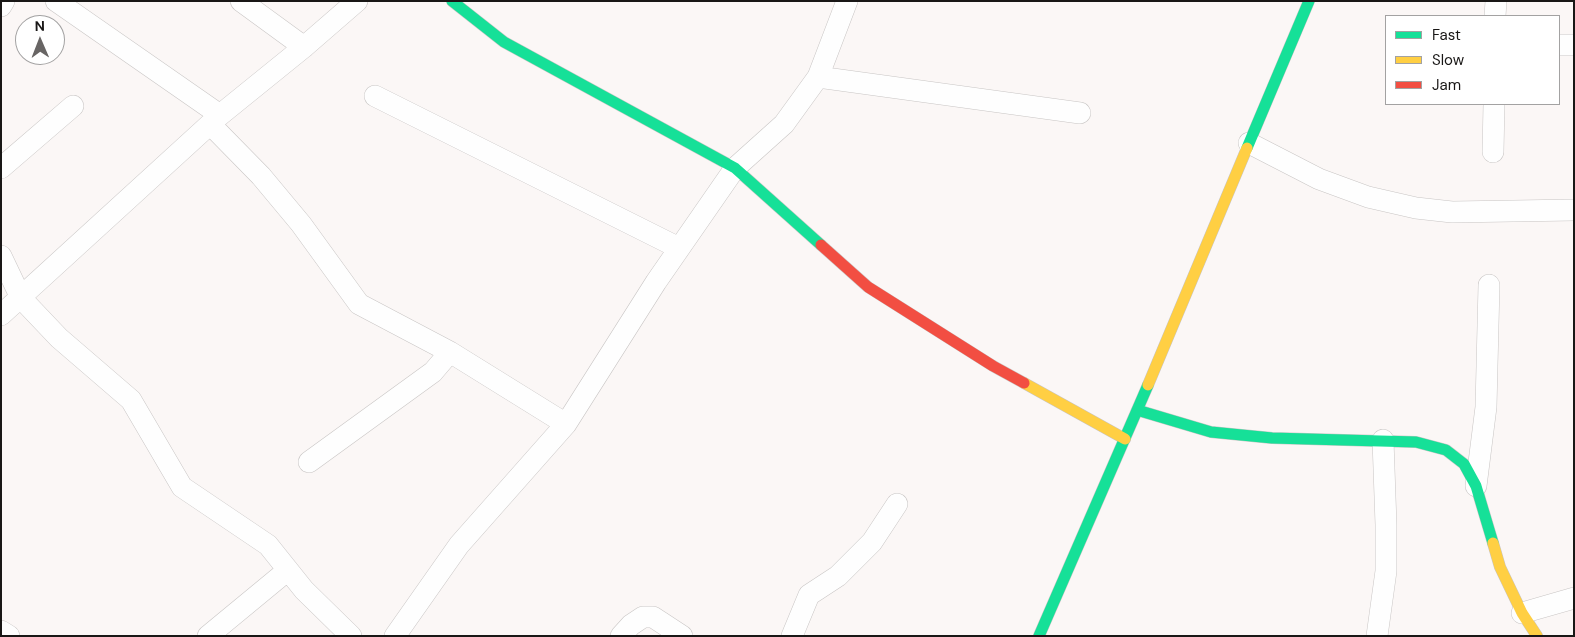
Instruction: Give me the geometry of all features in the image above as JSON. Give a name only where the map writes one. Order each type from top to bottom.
[{"type":"street","points":[[1,6],[4,1]]},
{"type":"street","points":[[56,1],[215,119],[301,224],[359,304],[450,352],[566,424]]},
{"type":"street","points":[[241,1],[304,47]]},
{"type":"street","points":[[1,315],[215,119],[304,47],[357,1]]},
{"type":"street","points":[[452,1],[504,42],[735,168],[868,287],[993,366],[1125,439]]},
{"type":"street","points":[[395,636],[459,545],[566,424],[656,282],[735,168],[784,124],[818,76],[847,1]]},
{"type":"street","points":[[1039,636],[1125,439],[1309,1]]},
{"type":"street","points":[[1495,15],[1496,1]]},
{"type":"street","points":[[1560,45],[1574,45]]},
{"type":"street","points":[[818,76],[1080,113]]},
{"type":"street","points":[[375,96],[679,248]]},
{"type":"street","points":[[1493,152],[1494,105]]},
{"type":"street","points":[[1,168],[72,106]]},
{"type":"street","points":[[1249,143],[1319,179],[1368,197],[1416,208],[1452,212],[1574,210]]},
{"type":"street","points":[[1,256],[20,298],[59,338],[131,400],[182,487],[268,545],[304,590],[351,636]]},
{"type":"street","points":[[1476,486],[1486,408],[1489,285]]},
{"type":"street","points":[[309,462],[434,372],[450,352]]},
{"type":"street","points":[[1137,410],[1211,432],[1272,438],[1416,442],[1446,450],[1464,464],[1476,486],[1500,567],[1522,613],[1537,636]]},
{"type":"street","points":[[1377,636],[1386,571],[1382,440]]},
{"type":"street","points":[[792,636],[809,595],[838,576],[872,542],[897,504]]},
{"type":"street","points":[[208,636],[288,570]]},
{"type":"street","points":[[1522,613],[1574,598]]},
{"type":"street","points":[[621,636],[631,625],[643,617],[653,617],[682,636]]},
{"type":"street","points":[[1,631],[9,636]]},
{"type":"traffic: fast","points":[[452,1],[504,42],[735,168],[821,245]]},
{"type":"traffic: fast","points":[[1247,148],[1309,1]]},
{"type":"traffic: fast","points":[[1039,636],[1148,385]]},
{"type":"traffic: fast","points":[[1137,410],[1211,432],[1272,438],[1416,442],[1446,450],[1464,464],[1476,486],[1493,543]]},
{"type":"traffic: slow","points":[[1148,385],[1247,148]]},
{"type":"traffic: slow","points":[[1024,383],[1125,439]]},
{"type":"traffic: slow","points":[[1493,543],[1500,567],[1522,613],[1537,636]]},
{"type":"traffic: jam","points":[[821,245],[868,287],[993,366],[1024,383]]}]
